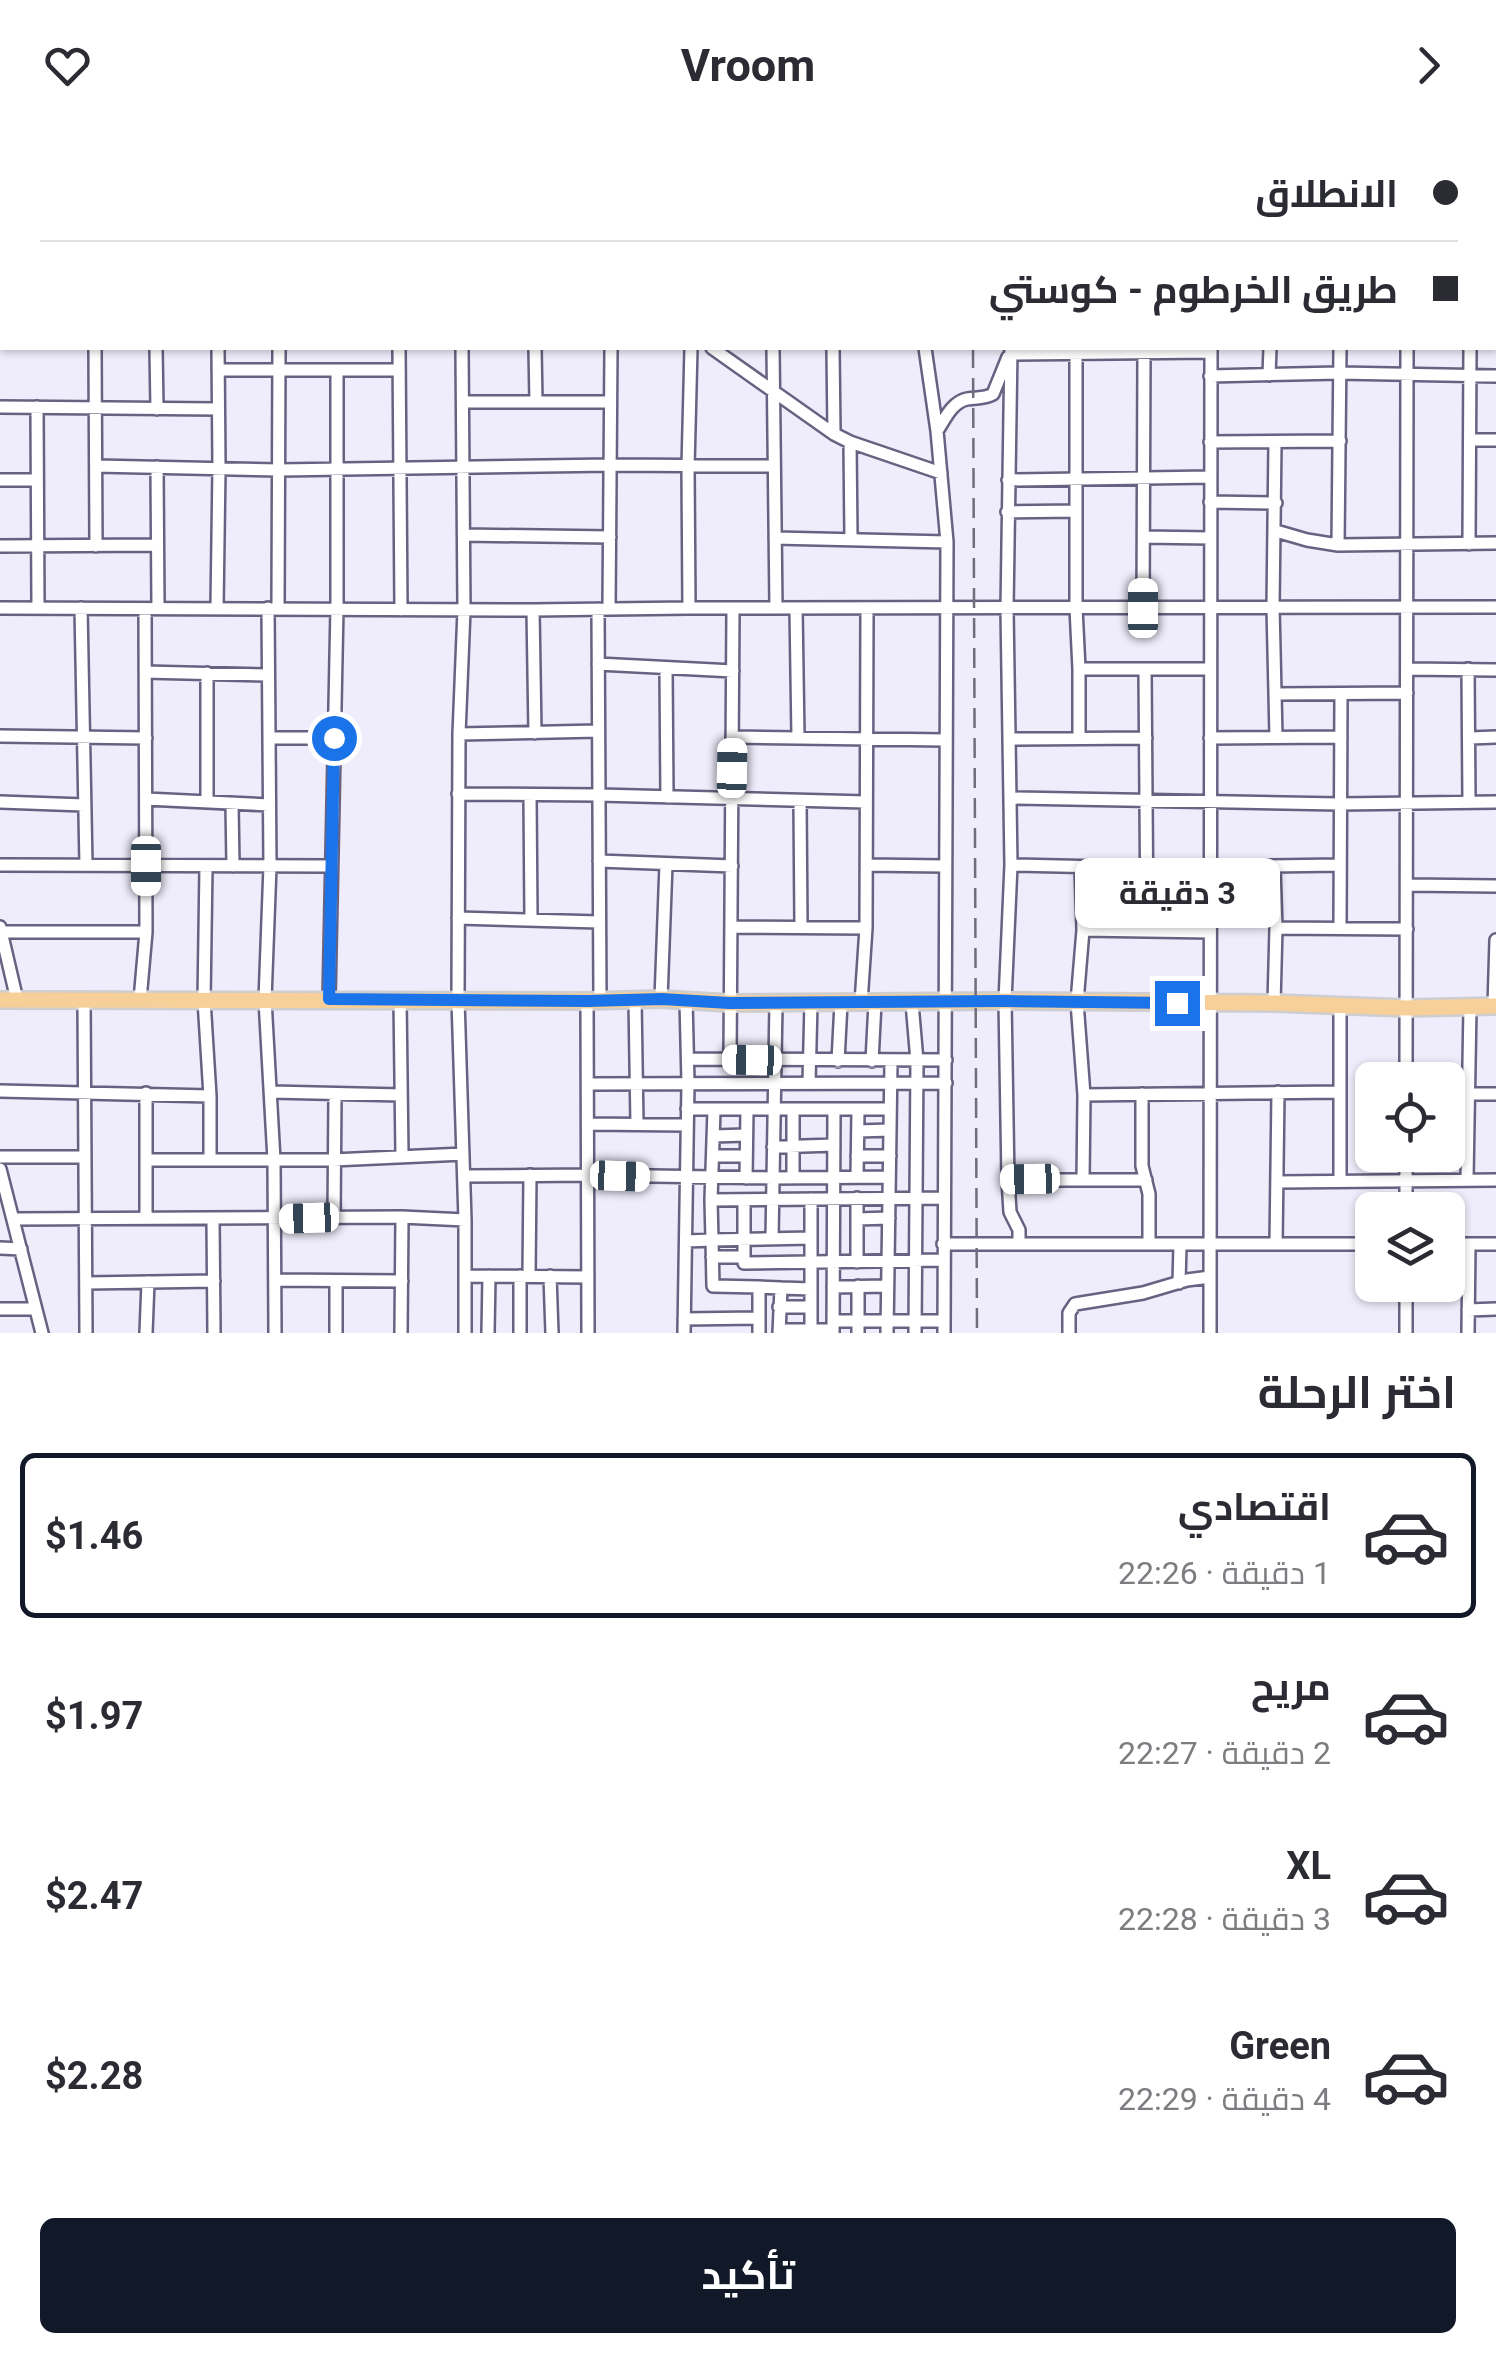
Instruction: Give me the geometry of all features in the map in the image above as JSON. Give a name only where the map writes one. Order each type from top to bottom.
[{"type":"highway","points":[[0,1000],[662,999],[729,1003],[1005,1001],[1495,1006]]},
{"type":"street","points":[[95,350],[96,546]]},
{"type":"street","points":[[156,350],[157,409]]},
{"type":"street","points":[[217,608],[218,350]]},
{"type":"street","points":[[275,1333],[272,1092],[265,1000],[270,866],[268,674],[279,470],[279,350]]},
{"type":"street","points":[[399,350],[401,610]]},
{"type":"street","points":[[462,350],[464,610],[458,794],[458,1000],[464,1333]]},
{"type":"street","points":[[536,350],[536,402]]},
{"type":"street","points":[[588,1333],[588,1084],[599,922],[598,664],[610,538],[611,350]]},
{"type":"street","points":[[689,608],[692,350]]},
{"type":"street","points":[[715,350],[834,434],[942,473]]},
{"type":"street","points":[[773,350],[776,608]]},
{"type":"street","points":[[833,350],[834,434]]},
{"type":"street","points":[[781,1288],[779,1332],[944,1327],[947,542],[926,350]]},
{"type":"street","points":[[1011,351],[1210,350],[1210,1333]]},
{"type":"street","points":[[1270,350],[1270,375]]},
{"type":"street","points":[[1338,545],[1340,350]]},
{"type":"street","points":[[1406,1062],[1407,350]]},
{"type":"street","points":[[1469,544],[1470,350]]},
{"type":"street","points":[[937,431],[956,403],[993,394],[1011,351]]},
{"type":"street","points":[[1011,351],[1007,609],[1011,866],[1005,1001],[1008,1180],[1010,1212],[1019,1244]]},
{"type":"street","points":[[1076,352],[1079,738]]},
{"type":"street","points":[[1143,608],[1144,353]]},
{"type":"street","points":[[218,370],[399,370]]},
{"type":"street","points":[[329,999],[337,608],[337,371]]},
{"type":"street","points":[[1210,376],[1496,376]]},
{"type":"street","points":[[463,402],[610,402]]},
{"type":"street","points":[[0,407],[218,408]]},
{"type":"street","points":[[37,407],[38,608]]},
{"type":"street","points":[[1471,440],[1496,440]]},
{"type":"street","points":[[1210,442],[1340,441]]},
{"type":"street","points":[[850,442],[850,540]]},
{"type":"street","points":[[1275,442],[1276,737]]},
{"type":"street","points":[[96,466],[279,470],[774,466]]},
{"type":"street","points":[[140,1000],[146,932],[145,672],[157,546],[157,467]]},
{"type":"street","points":[[1008,480],[1210,478]]},
{"type":"street","points":[[0,480],[36,480]]},
{"type":"street","points":[[1210,502],[1276,503]]},
{"type":"street","points":[[1008,512],[1076,511]]},
{"type":"street","points":[[1276,531],[1338,545],[1496,543]]},
{"type":"street","points":[[464,535],[610,538]]},
{"type":"street","points":[[1144,537],[1210,538]]},
{"type":"street","points":[[775,538],[947,542]]},
{"type":"street","points":[[0,546],[157,546]]},
{"type":"street","points":[[0,608],[1496,607]]},
{"type":"street","points":[[81,608],[86,865]]},
{"type":"street","points":[[796,608],[798,738]]},
{"type":"street","points":[[867,608],[866,928],[872,1061]]},
{"type":"street","points":[[730,1060],[732,609]]},
{"type":"street","points":[[533,610],[535,733]]},
{"type":"street","points":[[598,664],[733,671]]},
{"type":"street","points":[[666,668],[667,797]]},
{"type":"street","points":[[1079,669],[1210,668]]},
{"type":"street","points":[[1407,669],[1496,670]]},
{"type":"street","points":[[1145,670],[1147,929]]},
{"type":"street","points":[[1468,670],[1469,802]]},
{"type":"street","points":[[145,672],[268,674]]},
{"type":"street","points":[[206,673],[208,802]]},
{"type":"street","points":[[1275,694],[1407,693]]},
{"type":"street","points":[[1340,928],[1341,694]]},
{"type":"street","points":[[459,734],[598,731]]},
{"type":"street","points":[[0,736],[146,738]]},
{"type":"street","points":[[732,737],[945,740]]},
{"type":"street","points":[[269,738],[334,738]]},
{"type":"street","points":[[1009,740],[1146,738]]},
{"type":"street","points":[[1210,738],[1340,738]]},
{"type":"street","points":[[1470,738],[1496,738]]},
{"type":"street","points":[[458,794],[866,802]]},
{"type":"street","points":[[530,795],[531,920]]},
{"type":"street","points":[[1011,798],[1340,804],[1496,802]]},
{"type":"street","points":[[146,799],[268,806]]},
{"type":"street","points":[[800,801],[800,927]]},
{"type":"street","points":[[0,802],[84,806]]},
{"type":"street","points":[[232,804],[233,866]]},
{"type":"street","points":[[599,861],[732,866]]},
{"type":"street","points":[[662,999],[666,864]]},
{"type":"street","points":[[0,865],[331,866]]},
{"type":"street","points":[[866,865],[946,866]]},
{"type":"street","points":[[1210,867],[1340,865]]},
{"type":"street","points":[[1011,866],[1146,868]]},
{"type":"street","points":[[206,867],[204,1000],[210,1160]]},
{"type":"street","points":[[1081,868],[1083,930],[1077,1002],[1084,1095],[1083,1180]]},
{"type":"street","points":[[1274,868],[1274,1003]]},
{"type":"street","points":[[1407,885],[1496,886]]},
{"type":"street","points":[[458,918],[599,922]]},
{"type":"street","points":[[732,926],[866,928]]},
{"type":"street","points":[[1276,928],[1407,929]]},
{"type":"street","points":[[18,1000],[1,929],[146,932]]},
{"type":"street","points":[[1083,930],[1210,932]]},
{"type":"street","points":[[1495,1006],[1496,940]]},
{"type":"street","points":[[400,999],[402,1156]]},
{"type":"street","points":[[84,1000],[86,1333]]},
{"type":"street","points":[[635,1000],[637,1124]]},
{"type":"street","points":[[684,1333],[686,1000]]},
{"type":"street","points":[[772,1239],[776,1003]]},
{"type":"street","points":[[809,1084],[811,1003]]},
{"type":"street","points":[[838,1061],[841,1003]]},
{"type":"street","points":[[912,1003],[917,1061],[915,1327]]},
{"type":"street","points":[[1340,1006],[1340,1181]]},
{"type":"street","points":[[1467,1179],[1470,1006]]},
{"type":"street","points":[[688,1059],[946,1060]]},
{"type":"street","points":[[887,1327],[891,1062]]},
{"type":"street","points":[[588,1084],[946,1084]]},
{"type":"street","points":[[0,1091],[210,1096]]},
{"type":"street","points":[[272,1092],[400,1095]]},
{"type":"street","points":[[1276,1244],[1278,1092]]},
{"type":"street","points":[[1084,1095],[1340,1092]]},
{"type":"street","points":[[146,1093],[146,1218]]},
{"type":"street","points":[[334,1218],[335,1094]]},
{"type":"street","points":[[1142,1094],[1142,1159],[1150,1194],[1149,1244]]},
{"type":"street","points":[[1468,1094],[1496,1094]]},
{"type":"street","points":[[687,1109],[890,1109]]},
{"type":"street","points":[[714,1110],[714,1286],[811,1289]]},
{"type":"street","points":[[746,1178],[747,1110]]},
{"type":"street","points":[[793,1110],[793,1178]]},
{"type":"street","points":[[833,1328],[834,1110]]},
{"type":"street","points":[[857,1177],[858,1110]]},
{"type":"street","points":[[588,1124],[687,1125]]},
{"type":"street","points":[[858,1131],[890,1130]]},
{"type":"street","points":[[713,1146],[746,1135]]},
{"type":"street","points":[[686,1145],[713,1146],[746,1156]]},
{"type":"street","points":[[774,1146],[834,1145]]},
{"type":"street","points":[[146,1160],[334,1160],[463,1154]]},
{"type":"street","points":[[857,1156],[890,1156]]},
{"type":"street","points":[[0,1157],[85,1158]]},
{"type":"street","points":[[0,1169],[42,1333]]},
{"type":"street","points":[[1406,1172],[1406,1192]]},
{"type":"street","points":[[520,1333],[530,1175]]},
{"type":"street","points":[[464,1176],[889,1176]]},
{"type":"street","points":[[1008,1180],[1146,1180]]},
{"type":"street","points":[[1277,1182],[1496,1180]]},
{"type":"street","points":[[857,1262],[858,1198]]},
{"type":"street","points":[[712,1200],[943,1198]]},
{"type":"street","points":[[811,1199],[812,1332]]},
{"type":"street","points":[[744,1201],[744,1287]]},
{"type":"street","points":[[401,1333],[402,1218]]},
{"type":"street","points":[[857,1219],[889,1218]]},
{"type":"street","points":[[13,1219],[464,1220]]},
{"type":"street","points":[[214,1219],[214,1333]]},
{"type":"street","points":[[686,1242],[811,1238]]},
{"type":"street","points":[[943,1244],[1355,1244]]},
{"type":"street","points":[[1180,1244],[1180,1283]]},
{"type":"street","points":[[1465,1244],[1496,1244]]},
{"type":"street","points":[[1468,1333],[1469,1244]]},
{"type":"street","points":[[0,1248],[21,1249]]},
{"type":"street","points":[[685,1269],[744,1260],[944,1260]]},
{"type":"street","points":[[465,1276],[588,1276]]},
{"type":"street","points":[[488,1276],[488,1333]]},
{"type":"street","points":[[550,1276],[552,1333]]},
{"type":"street","points":[[1069,1333],[1070,1312],[1075,1304],[1142,1294],[1210,1277]]},
{"type":"street","points":[[275,1280],[402,1281]]},
{"type":"street","points":[[86,1283],[214,1281]]},
{"type":"street","points":[[146,1333],[148,1282]]},
{"type":"street","points":[[336,1282],[336,1333]]},
{"type":"street","points":[[858,1286],[858,1327]]},
{"type":"street","points":[[834,1287],[888,1286]]},
{"type":"street","points":[[759,1333],[760,1288]]},
{"type":"street","points":[[1406,1302],[1406,1333]]},
{"type":"street","points":[[780,1307],[812,1307]]},
{"type":"street","points":[[0,1309],[36,1309]]},
{"type":"street","points":[[1468,1310],[1496,1309]]},
{"type":"street","points":[[465,1311],[488,1312]]},
{"type":"street","points":[[684,1319],[759,1318]]},
{"type":"street","points":[[712,1319],[712,1333]]},
{"type":"railway","points":[[973,350],[977,1333]]},
{"type":"route","points":[[334,738],[329,999],[1177,1003]]}]
